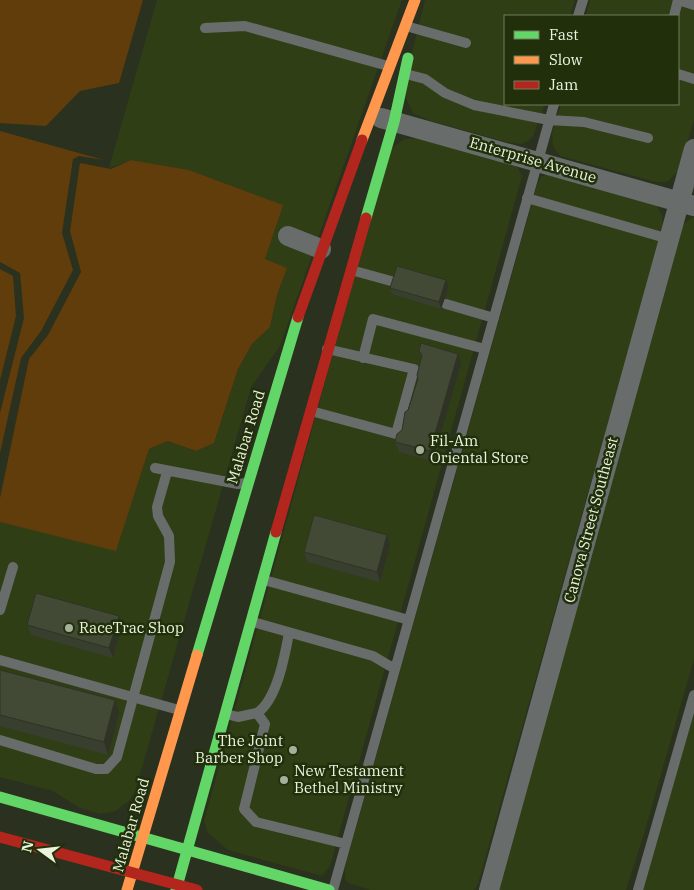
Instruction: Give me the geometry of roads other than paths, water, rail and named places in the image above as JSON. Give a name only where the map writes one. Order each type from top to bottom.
[{"type":"main road","name":"Malabar Road","points":[[310,411],[317,388],[316,365],[324,349],[345,268],[394,122],[405,74],[415,0]]},
{"type":"main road","name":"Malabar Road","points":[[128,890],[247,483],[372,115],[390,67],[411,35],[421,0]]},
{"type":"main road","points":[[177,887],[310,411]]},
{"type":"main road","points":[[0,797],[329,890]]},
{"type":"main road","points":[[0,837],[133,872],[177,887],[197,890]]},
{"type":"street","name":"Enterprise Avenue","points":[[372,115],[687,204]]},
{"type":"street","name":"Canova Street Southeast","points":[[489,890],[669,238],[687,204],[694,149]]},
{"type":"street","points":[[288,236],[326,253]]},
{"type":"lane","points":[[578,15],[583,0]]},
{"type":"lane","points":[[674,15],[678,0],[694,4]]},
{"type":"lane","points":[[205,28],[245,26],[369,59],[425,80],[445,93],[474,105],[549,120],[584,122],[648,138]]},
{"type":"lane","points":[[411,35],[466,43]]},
{"type":"lane","points":[[679,74],[694,79]]},
{"type":"lane","points":[[333,890],[554,105]]},
{"type":"lane","points":[[527,198],[669,238]]},
{"type":"lane","points":[[345,268],[391,281]]},
{"type":"lane","points":[[446,304],[494,318]]},
{"type":"lane","points":[[363,358],[373,319],[485,349]]},
{"type":"lane","points":[[310,411],[396,434],[414,369],[324,349]]},
{"type":"lane","points":[[155,468],[167,472],[238,484],[247,483]]},
{"type":"lane","points":[[0,740],[96,769],[106,769],[117,757],[170,562],[169,536],[158,516],[157,507],[167,472]]},
{"type":"lane","points":[[0,610],[13,567]]},
{"type":"lane","points":[[263,580],[409,620]]},
{"type":"lane","points":[[252,621],[373,656],[395,668]]},
{"type":"lane","points":[[226,714],[238,716],[258,713],[265,708],[272,695],[289,632]]},
{"type":"lane","points":[[0,660],[180,710]]},
{"type":"lane","points":[[638,890],[694,695]]},
{"type":"lane","points":[[258,713],[265,724],[244,809],[256,822],[346,844]]},
{"type":"place","name":"Fil-Am Oriental Store","points":[[420,450]]},
{"type":"place","name":"RaceTrac Shop","points":[[69,628]]},
{"type":"place","name":"The Joint Barber Shop","points":[[293,750]]},
{"type":"place","name":"New Testament Bethel Ministry","points":[[284,780]]}]
